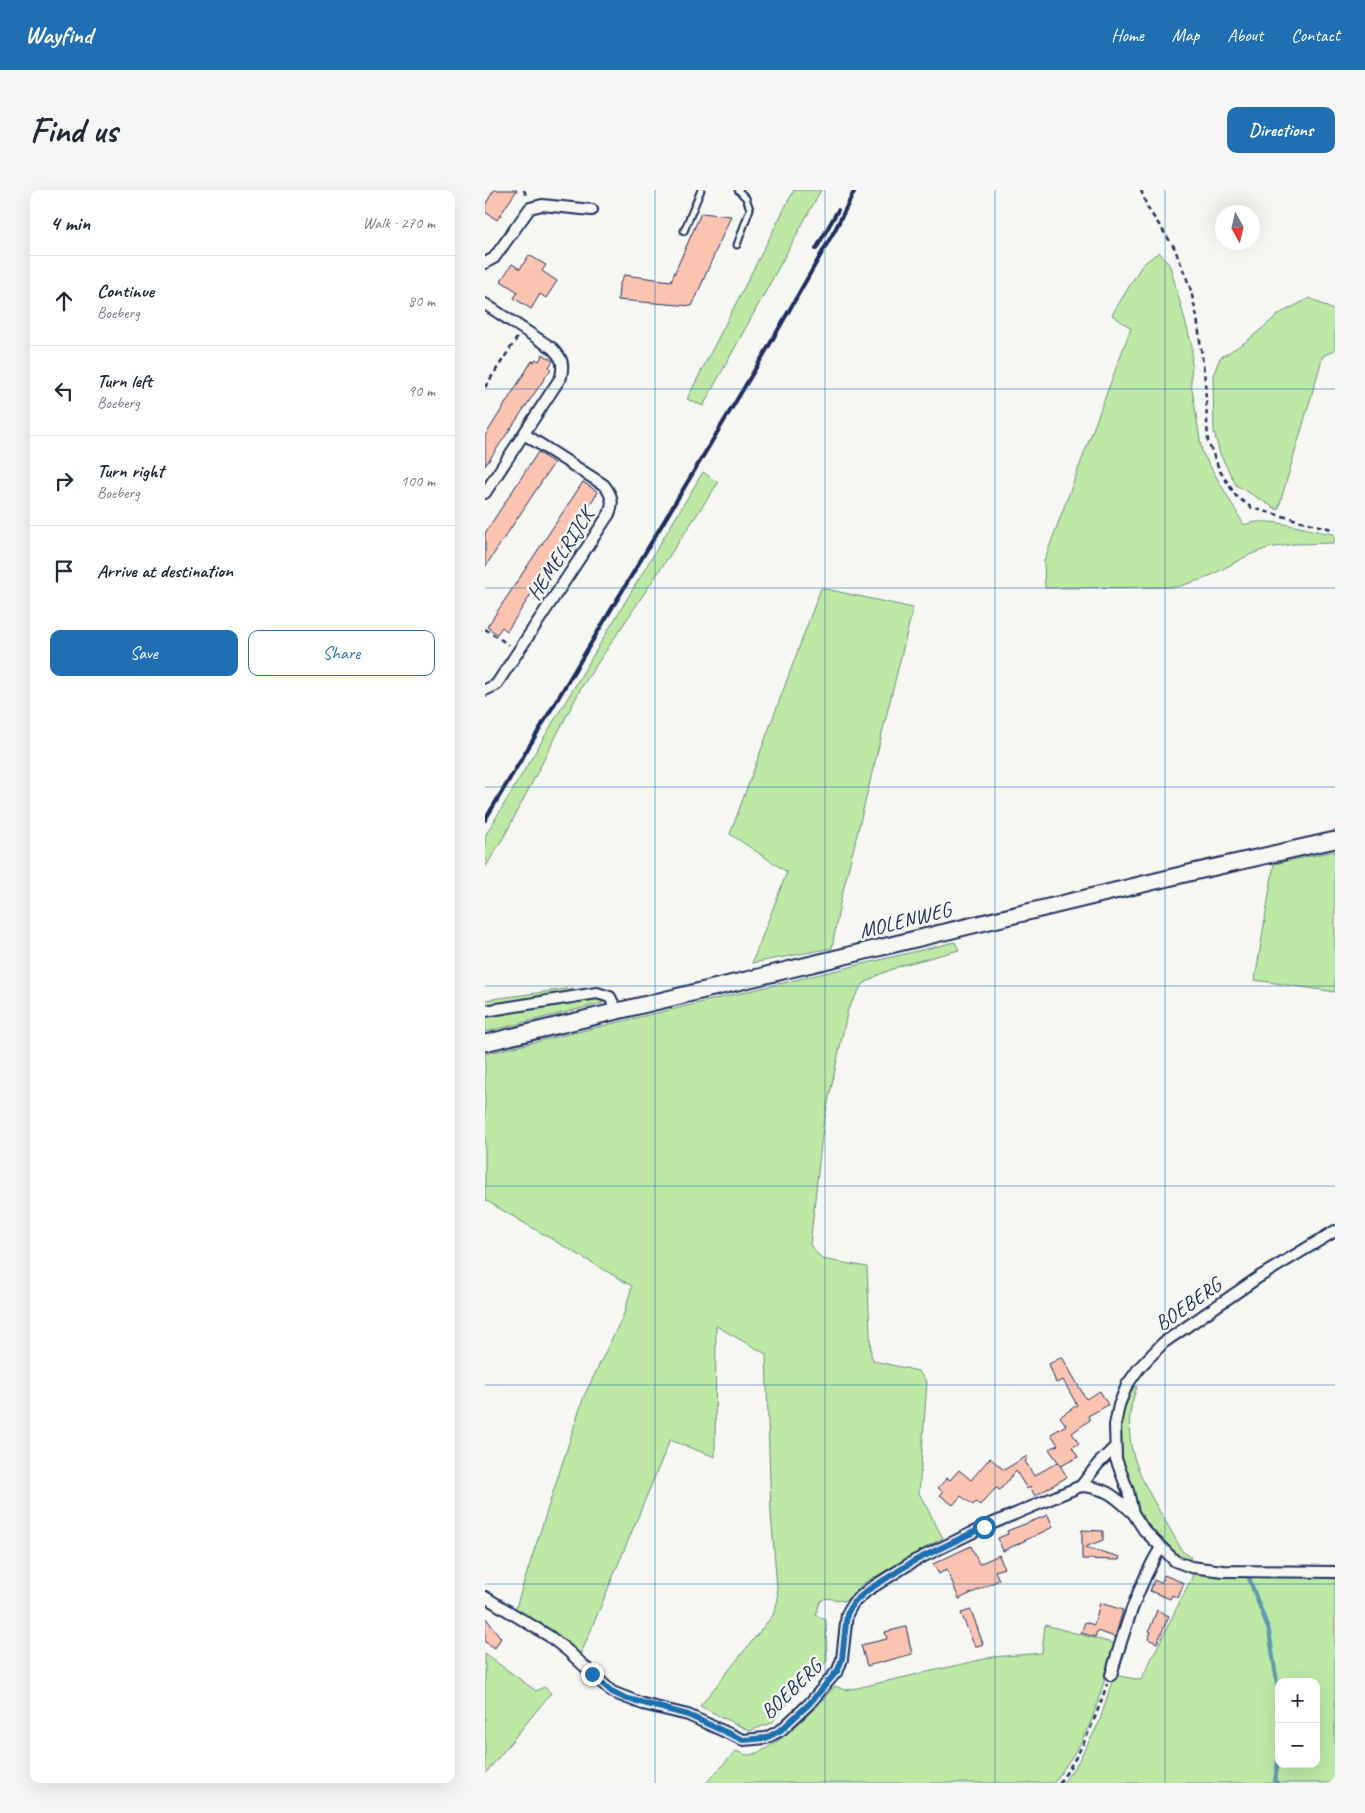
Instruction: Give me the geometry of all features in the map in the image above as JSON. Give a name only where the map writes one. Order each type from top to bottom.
[{"type":"main road","name":"MOLENWEG","points":[[485,1043],[1189,873],[1335,840]]},
{"type":"street","points":[[485,263],[494,258],[530,208],[541,205],[592,210]]},
{"type":"street","points":[[485,304],[552,348],[560,355],[564,364],[561,377],[485,493]]},
{"type":"street","name":"HEMELRIJCK","points":[[485,690],[496,685],[609,514],[613,503],[604,485],[524,434]]},
{"type":"street","points":[[485,1011],[597,993],[610,997],[617,1011]]},
{"type":"street","name":"BOEBERG","points":[[1133,1513],[1128,1491],[1116,1459],[1115,1447],[1115,1425],[1119,1405],[1127,1385],[1150,1355],[1163,1343],[1206,1313],[1335,1231]]},
{"type":"street","points":[[1081,1486],[1097,1464],[1115,1447]]},
{"type":"street","name":"BOEBERG","points":[[485,1597],[549,1636],[612,1692],[643,1704],[695,1717],[743,1740],[766,1738],[781,1730],[809,1704],[838,1670],[842,1659],[847,1614],[853,1603],[868,1590],[914,1561],[984,1527],[1081,1486],[1098,1487],[1112,1493],[1133,1513],[1144,1530],[1175,1561],[1191,1567],[1223,1571],[1335,1572]]},
{"type":"street","points":[[1111,1675],[1127,1619],[1147,1570],[1161,1547]]},
{"type":"lane","points":[[684,231],[701,190]]},
{"type":"lane","points":[[737,244],[750,209],[746,198],[738,190]]},
{"type":"path","points":[[1141,190],[1147,207],[1174,246],[1190,286],[1197,317],[1205,380],[1208,442],[1219,471],[1236,496],[1252,508],[1335,530]]},
{"type":"path","points":[[485,387],[523,329]]},
{"type":"path","points":[[485,629],[519,651]]},
{"type":"path","points":[[1059,1783],[1078,1756],[1091,1730],[1111,1675]]},
{"type":"green space","points":[[794,190],[821,190],[703,406],[687,399]]},
{"type":"green space","points":[[1159,252],[1170,266],[1192,346],[1191,383],[1202,452],[1244,525],[1254,522],[1276,523],[1334,534],[1335,543],[1294,544],[1268,548],[1249,555],[1206,578],[1177,587],[1045,588],[1044,561],[1131,328],[1112,315],[1142,265]]},
{"type":"green space","points":[[1310,298],[1335,311],[1335,350],[1323,356],[1278,510],[1236,485],[1220,454],[1214,432],[1213,375],[1220,358],[1247,341],[1279,314]]},
{"type":"green space","points":[[703,472],[718,483],[581,688],[506,833],[485,868],[485,836]]},
{"type":"green space","points":[[821,588],[913,608],[840,903],[832,948],[752,963],[787,872],[730,834]]},
{"type":"green space","points":[[1335,851],[1335,992],[1255,980],[1274,864]]},
{"type":"green space","points":[[955,942],[959,950],[903,965],[878,975],[862,985],[848,1009],[823,1126],[810,1245],[822,1259],[867,1267],[871,1355],[874,1361],[918,1371],[927,1382],[919,1493],[943,1538],[864,1583],[845,1601],[826,1598],[820,1602],[816,1615],[826,1620],[827,1661],[793,1697],[772,1723],[749,1731],[700,1706],[773,1615],[778,1600],[771,1513],[766,1354],[716,1326],[715,1457],[670,1440],[580,1656],[515,1610],[584,1396],[624,1314],[632,1286],[485,1200],[485,1054]]},
{"type":"green space","points":[[573,988],[574,993],[485,1008],[485,1000]]},
{"type":"green space","points":[[594,998],[601,999],[603,1003],[485,1032],[485,1016]]},
{"type":"green space","points":[[1133,1385],[1137,1387],[1131,1410],[1130,1432],[1133,1453],[1149,1492],[1182,1551],[1191,1557],[1188,1562],[1173,1554],[1160,1541],[1148,1525],[1130,1488],[1121,1450],[1120,1427]]},
{"type":"green space","points":[[1194,1573],[1335,1578],[1335,1783],[1063,1783],[1078,1762],[1099,1723],[1114,1675],[1141,1680]]},
{"type":"green space","points":[[1045,1625],[1116,1644],[1091,1722],[1079,1746],[1054,1783],[706,1783],[736,1751],[747,1755],[757,1753],[781,1738],[807,1716],[835,1686],[845,1690],[993,1657],[1042,1653]]},
{"type":"green space","points":[[485,1654],[536,1691],[544,1687],[551,1693],[485,1774]]},
{"type":"building","points":[[494,190],[517,190],[497,220],[485,212],[485,205]]},
{"type":"building","points":[[701,213],[731,216],[692,306],[618,300],[619,286],[624,275],[671,281]]},
{"type":"building","points":[[529,255],[546,265],[542,271],[557,281],[546,298],[540,294],[531,309],[514,298],[518,292],[501,281],[512,264],[520,269]]},
{"type":"building","points":[[543,354],[553,361],[549,367],[551,369],[485,466],[485,436],[532,361],[534,362],[536,359],[539,361]]},
{"type":"building","points":[[538,452],[554,463],[485,567],[485,533]]},
{"type":"building","points":[[583,482],[598,492],[507,631],[502,627],[497,634],[487,627]]},
{"type":"building","points":[[1062,1357],[1086,1399],[1100,1391],[1108,1405],[1088,1416],[1090,1420],[1072,1433],[1079,1444],[1072,1447],[1078,1457],[1061,1466],[1049,1449],[1058,1445],[1051,1434],[1066,1425],[1060,1417],[1077,1405],[1063,1380],[1056,1383],[1049,1364]]},
{"type":"building","points":[[1027,1456],[1028,1458],[1025,1461],[1034,1476],[1058,1462],[1067,1477],[1035,1496],[1030,1487],[1027,1489],[1016,1471],[1000,1490],[996,1488],[980,1505],[976,1502],[973,1505],[961,1496],[953,1505],[940,1495],[943,1492],[938,1488],[947,1478],[950,1480],[959,1470],[971,1480],[990,1458],[1004,1470]]},
{"type":"building","points":[[1048,1515],[1053,1527],[1003,1551],[998,1538],[1008,1534],[1007,1531]]},
{"type":"building","points":[[1082,1530],[1103,1531],[1103,1540],[1085,1547],[1120,1557],[1119,1560],[1082,1559]]},
{"type":"building","points":[[971,1546],[979,1564],[999,1555],[1004,1568],[995,1571],[999,1580],[959,1599],[947,1569],[939,1574],[933,1564]]},
{"type":"building","points":[[1164,1575],[1184,1583],[1178,1598],[1172,1595],[1170,1599],[1150,1591],[1154,1580],[1161,1583]]},
{"type":"building","points":[[1100,1603],[1123,1610],[1115,1637],[1097,1631],[1095,1637],[1081,1633],[1085,1622],[1094,1625]]},
{"type":"building","points":[[971,1610],[983,1644],[975,1647],[961,1613]]},
{"type":"building","points":[[1157,1610],[1169,1616],[1157,1643],[1148,1639]]},
{"type":"building","points":[[485,1617],[501,1638],[495,1648],[485,1642]]},
{"type":"building","points":[[906,1627],[912,1654],[867,1666],[861,1645],[887,1639],[885,1632]]},
{"type":"waterway","points":[[1249,1578],[1269,1631],[1276,1678]]},
{"type":"waterway","points":[[1277,1768],[1275,1781],[1277,1783]]},
{"type":"railway","points":[[485,820],[766,351],[836,228],[855,190]]},
{"type":"railway","points":[[816,249],[838,210]]},
{"type":"route","points":[[592,1674],[612,1692],[625,1698],[688,1715],[743,1740],[766,1738],[781,1730],[809,1704],[838,1670],[842,1659],[847,1614],[853,1603],[868,1590],[914,1561],[984,1527]]}]
